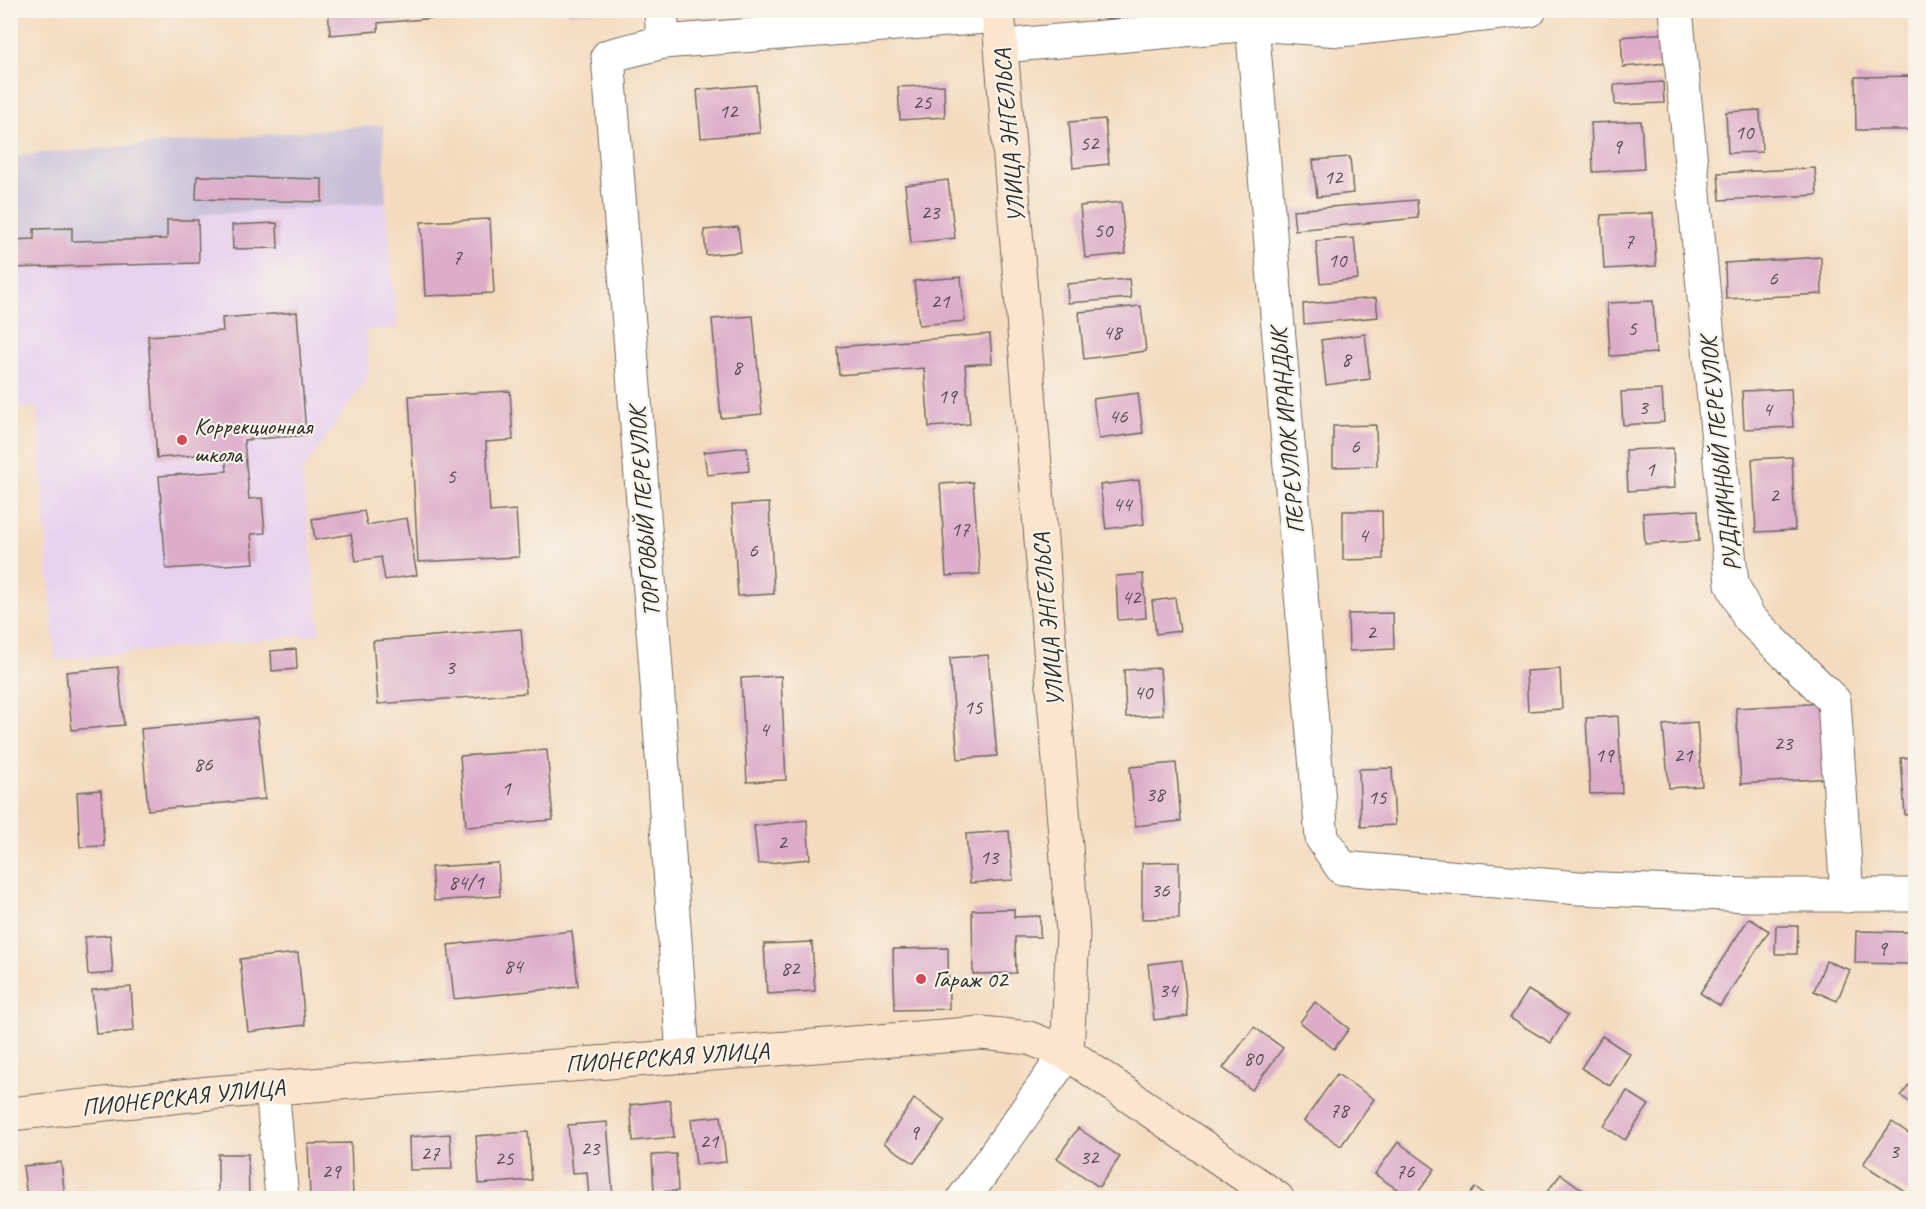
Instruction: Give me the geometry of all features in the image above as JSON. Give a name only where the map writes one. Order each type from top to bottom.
[{"type":"street","points":[[662,26],[1252,24],[1340,30],[1530,10]]},
{"type":"street","name":"РУДНИЧНЫЙ ПЕРЕУЛОК","points":[[1676,10],[1732,584],[1749,618],[1834,701],[1847,896]]},
{"type":"street","name":"УЛИЦА ЭНГЕЛЬСА","points":[[1000,24],[1073,933],[1066,1053]]},
{"type":"street","name":"ПЕРЕУЛОК ИРАНДЫК","points":[[1252,24],[1322,838],[1342,868],[1579,888],[1748,895],[1847,896]]},
{"type":"street","name":"ТОРГОВЫЙ ПЕРЕУЛОК","points":[[662,26],[608,56],[656,666],[683,1055]]},
{"type":"street","points":[[1847,896],[1916,895]]},
{"type":"street","name":"ПИОНЕРСКАЯ УЛИЦА","points":[[10,1114],[272,1088],[982,1033],[1029,1038],[1066,1053],[1277,1198]]},
{"type":"street","points":[[964,1198],[1066,1053]]},
{"type":"street","points":[[272,1088],[282,1198]]},
{"type":"shaded area","points":[[383,125],[386,202],[198,215],[199,263],[11,268],[10,156]]},
{"type":"shaded area","name":"Коррекционная школа","points":[[386,202],[397,328],[366,330],[369,375],[302,472],[320,634],[55,660],[37,408],[11,408],[10,268],[199,263],[197,215]]},
{"type":"building","points":[[328,10],[506,10],[506,12],[378,23],[378,31],[330,35]]},
{"type":"building","points":[[568,10],[594,10],[594,12],[569,14]]},
{"type":"building","points":[[1080,10],[1125,10],[1126,18],[1106,19],[1106,13],[1081,14]]},
{"type":"building","points":[[1666,33],[1668,63],[1623,67],[1621,37]]},
{"type":"building","points":[[1916,76],[1916,130],[1856,130],[1855,77]]},
{"type":"building","points":[[1663,82],[1664,103],[1615,105],[1614,85]]},
{"type":"building","points":[[756,85],[760,133],[701,138],[697,90]]},
{"type":"building","points":[[944,85],[945,117],[900,120],[898,87]]},
{"type":"building","points":[[1760,110],[1762,152],[1728,153],[1726,112]]},
{"type":"building","points":[[1105,119],[1109,164],[1073,168],[1069,122]]},
{"type":"building","points":[[1641,121],[1644,169],[1593,172],[1591,123]]},
{"type":"building","points":[[1350,157],[1353,193],[1317,197],[1313,160]]},
{"type":"building","points":[[1815,168],[1817,195],[1720,200],[1718,173]]},
{"type":"building","points":[[197,176],[322,179],[322,202],[196,199]]},
{"type":"building","points":[[948,180],[955,238],[911,243],[905,185]]},
{"type":"building","points":[[1417,200],[1418,218],[1295,230],[1293,210]]},
{"type":"building","points":[[1121,202],[1126,254],[1085,258],[1080,206]]},
{"type":"building","points":[[1653,213],[1656,266],[1604,269],[1601,215]]},
{"type":"building","points":[[490,219],[494,293],[425,296],[421,222]]},
{"type":"building","points":[[167,220],[198,220],[199,263],[10,268],[10,240],[34,239],[34,229],[72,228],[72,241],[167,239]]},
{"type":"building","points":[[277,223],[278,248],[233,249],[232,225]]},
{"type":"building","points":[[738,227],[741,252],[706,255],[704,230]]},
{"type":"building","points":[[1354,238],[1358,279],[1320,283],[1316,241]]},
{"type":"building","points":[[1821,257],[1822,294],[1726,299],[1725,263]]},
{"type":"building","points":[[961,277],[965,321],[919,325],[914,281]]},
{"type":"building","points":[[1129,279],[1131,298],[1068,303],[1067,284]]},
{"type":"building","points":[[1376,298],[1378,317],[1304,324],[1303,304]]},
{"type":"building","points":[[1653,301],[1656,353],[1610,356],[1607,303]]},
{"type":"building","points":[[1141,306],[1146,351],[1084,359],[1079,312]]},
{"type":"building","points":[[297,312],[306,435],[244,440],[249,499],[262,498],[265,533],[251,534],[254,563],[166,569],[159,476],[227,471],[225,453],[157,458],[148,336],[223,331],[222,318]]},
{"type":"building","points":[[753,316],[762,414],[721,418],[712,319]]},
{"type":"building","points":[[990,334],[992,363],[965,365],[970,424],[929,427],[924,368],[839,375],[837,347]]},
{"type":"building","points":[[1365,334],[1370,379],[1326,385],[1321,340]]},
{"type":"building","points":[[1791,389],[1793,427],[1744,429],[1742,391]]},
{"type":"building","points":[[1662,390],[1664,422],[1623,425],[1621,392]]},
{"type":"building","points":[[510,391],[513,440],[486,442],[490,512],[516,510],[519,557],[418,562],[409,396]]},
{"type":"building","points":[[1138,393],[1143,433],[1099,439],[1093,399]]},
{"type":"building","points":[[1376,425],[1377,466],[1333,467],[1333,426]]},
{"type":"building","points":[[747,447],[749,471],[707,475],[704,452]]},
{"type":"building","points":[[1673,448],[1675,488],[1628,491],[1626,450]]},
{"type":"building","points":[[1792,457],[1795,530],[1756,532],[1752,459]]},
{"type":"building","points":[[1139,480],[1144,524],[1106,529],[1100,485]]},
{"type":"building","points":[[973,482],[980,574],[946,576],[940,484]]},
{"type":"building","points":[[769,503],[774,594],[738,596],[732,505]]},
{"type":"building","points":[[1698,510],[1699,541],[1645,544],[1643,513]]},
{"type":"building","points":[[364,511],[367,525],[407,518],[417,575],[385,580],[381,557],[356,561],[351,534],[315,540],[312,519]]},
{"type":"building","points":[[1343,511],[1382,511],[1383,559],[1343,560]]},
{"type":"building","points":[[1143,574],[1146,618],[1118,620],[1116,576]]},
{"type":"building","points":[[1175,598],[1180,631],[1156,634],[1152,601]]},
{"type":"building","points":[[1393,613],[1394,649],[1349,651],[1348,614]]},
{"type":"building","points":[[521,629],[526,693],[378,704],[373,641]]},
{"type":"building","points":[[296,649],[297,669],[272,671],[271,651]]},
{"type":"building","points":[[988,655],[997,756],[958,759],[950,658]]},
{"type":"building","points":[[118,667],[124,725],[72,730],[66,672]]},
{"type":"building","points":[[1160,668],[1163,715],[1126,717],[1124,670]]},
{"type":"building","points":[[1560,669],[1562,709],[1528,711],[1526,671]]},
{"type":"building","points":[[781,676],[786,780],[747,782],[741,678]]},
{"type":"building","points":[[1826,703],[1831,778],[1741,784],[1736,708]]},
{"type":"building","points":[[1618,716],[1622,793],[1590,794],[1586,718]]},
{"type":"building","points":[[257,718],[265,799],[148,810],[141,729]]},
{"type":"building","points":[[1697,722],[1702,786],[1669,788],[1663,725]]},
{"type":"building","points":[[547,750],[553,820],[466,827],[460,756]]},
{"type":"building","points":[[1916,757],[1916,814],[1905,815],[1901,758]]},
{"type":"building","points":[[1176,763],[1181,821],[1135,826],[1130,767]]},
{"type":"building","points":[[1392,768],[1395,825],[1361,827],[1359,769]]},
{"type":"building","points":[[101,790],[104,846],[80,847],[77,792]]},
{"type":"building","points":[[807,820],[810,859],[758,864],[754,826]]},
{"type":"building","points":[[1009,831],[1013,880],[970,883],[966,834]]},
{"type":"building","points":[[1179,862],[1179,918],[1142,919],[1142,863]]},
{"type":"building","points":[[498,863],[500,896],[434,901],[431,867]]},
{"type":"building","points":[[1014,909],[1014,917],[1040,916],[1040,937],[1015,937],[1016,973],[973,974],[972,910]]},
{"type":"building","points":[[1749,918],[1769,931],[1720,1006],[1700,993]]},
{"type":"building","points":[[1776,926],[1798,926],[1797,954],[1775,954]]},
{"type":"building","points":[[572,931],[578,986],[454,999],[448,945]]},
{"type":"building","points":[[1856,931],[1908,932],[1908,964],[1855,963]]},
{"type":"building","points":[[110,935],[113,973],[88,975],[85,937]]},
{"type":"building","points":[[812,942],[815,991],[767,994],[764,944]]},
{"type":"building","name":"Гараж 02","points":[[948,948],[949,1009],[895,1010],[893,949]]},
{"type":"building","points":[[298,953],[305,1025],[248,1032],[240,959]]},
{"type":"building","points":[[1182,960],[1188,1016],[1154,1020],[1148,964]]},
{"type":"building","points":[[1826,961],[1850,970],[1837,1001],[1814,991]]},
{"type":"building","points":[[131,987],[134,1031],[96,1034],[92,990]]},
{"type":"building","points":[[1528,990],[1568,1015],[1551,1043],[1510,1018]]},
{"type":"building","points":[[1315,1002],[1349,1029],[1334,1049],[1300,1022]]},
{"type":"building","points":[[1254,1027],[1283,1048],[1252,1090],[1223,1068]]},
{"type":"building","points":[[1602,1036],[1630,1054],[1610,1086],[1581,1068]]},
{"type":"building","points":[[1337,1074],[1374,1099],[1341,1146],[1304,1121]]},
{"type":"building","points":[[1916,1076],[1916,1106],[1901,1096]]},
{"type":"building","points":[[1627,1091],[1649,1105],[1625,1140],[1604,1126]]},
{"type":"building","points":[[914,1099],[945,1121],[914,1163],[884,1143]]},
{"type":"building","points":[[670,1100],[674,1137],[633,1141],[630,1105]]},
{"type":"building","points":[[721,1116],[726,1162],[696,1165],[691,1119]]},
{"type":"building","points":[[607,1122],[613,1198],[589,1198],[587,1172],[572,1173],[568,1125]]},
{"type":"building","points":[[1892,1122],[1916,1138],[1915,1198],[1863,1164]]},
{"type":"building","points":[[1078,1128],[1120,1157],[1099,1187],[1057,1158]]},
{"type":"building","points":[[528,1132],[532,1180],[479,1184],[476,1136]]},
{"type":"building","points":[[450,1134],[452,1169],[410,1170],[409,1137]]},
{"type":"building","points":[[1398,1142],[1435,1169],[1414,1198],[1410,1198],[1375,1174]]},
{"type":"building","points":[[351,1143],[353,1198],[310,1198],[308,1144]]},
{"type":"building","points":[[218,1154],[248,1154],[249,1198],[218,1198]]},
{"type":"building","points":[[676,1154],[678,1191],[654,1192],[652,1155]]},
{"type":"building","points":[[61,1162],[65,1198],[27,1198],[23,1166]]},
{"type":"building","points":[[1561,1174],[1584,1191],[1579,1198],[1542,1198]]},
{"type":"building","points":[[1475,1188],[1489,1198],[1467,1198]]},
{"type":"place","name":"Коррекционная школа","points":[[182,440]]},
{"type":"place","name":"Гараж 02","points":[[921,979]]}]
